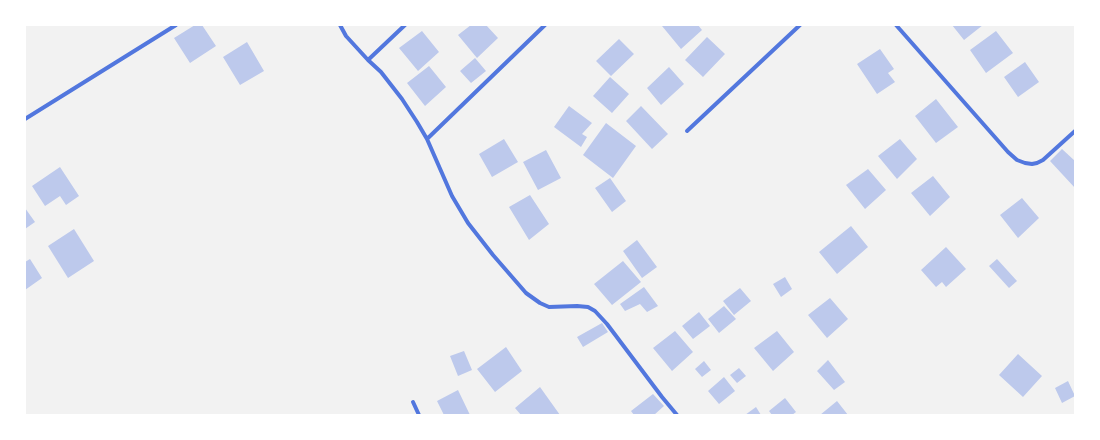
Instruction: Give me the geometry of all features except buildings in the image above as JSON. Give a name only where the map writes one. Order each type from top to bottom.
[{"type":"street","points":[[25,119],[176,25]]},
{"type":"street","points":[[340,25],[346,36],[381,72],[402,99],[427,139],[452,196],[468,223],[493,255],[526,293],[540,303],[549,307],[588,307],[595,311],[607,324],[677,415]]},
{"type":"street","points":[[368,60],[405,25]]},
{"type":"street","points":[[427,139],[545,25]]},
{"type":"street","points":[[687,130],[800,25]]},
{"type":"street","points":[[896,25],[1008,152],[1017,160],[1032,164],[1043,160],[1075,131]]},
{"type":"street","points":[[413,402],[419,415]]}]
